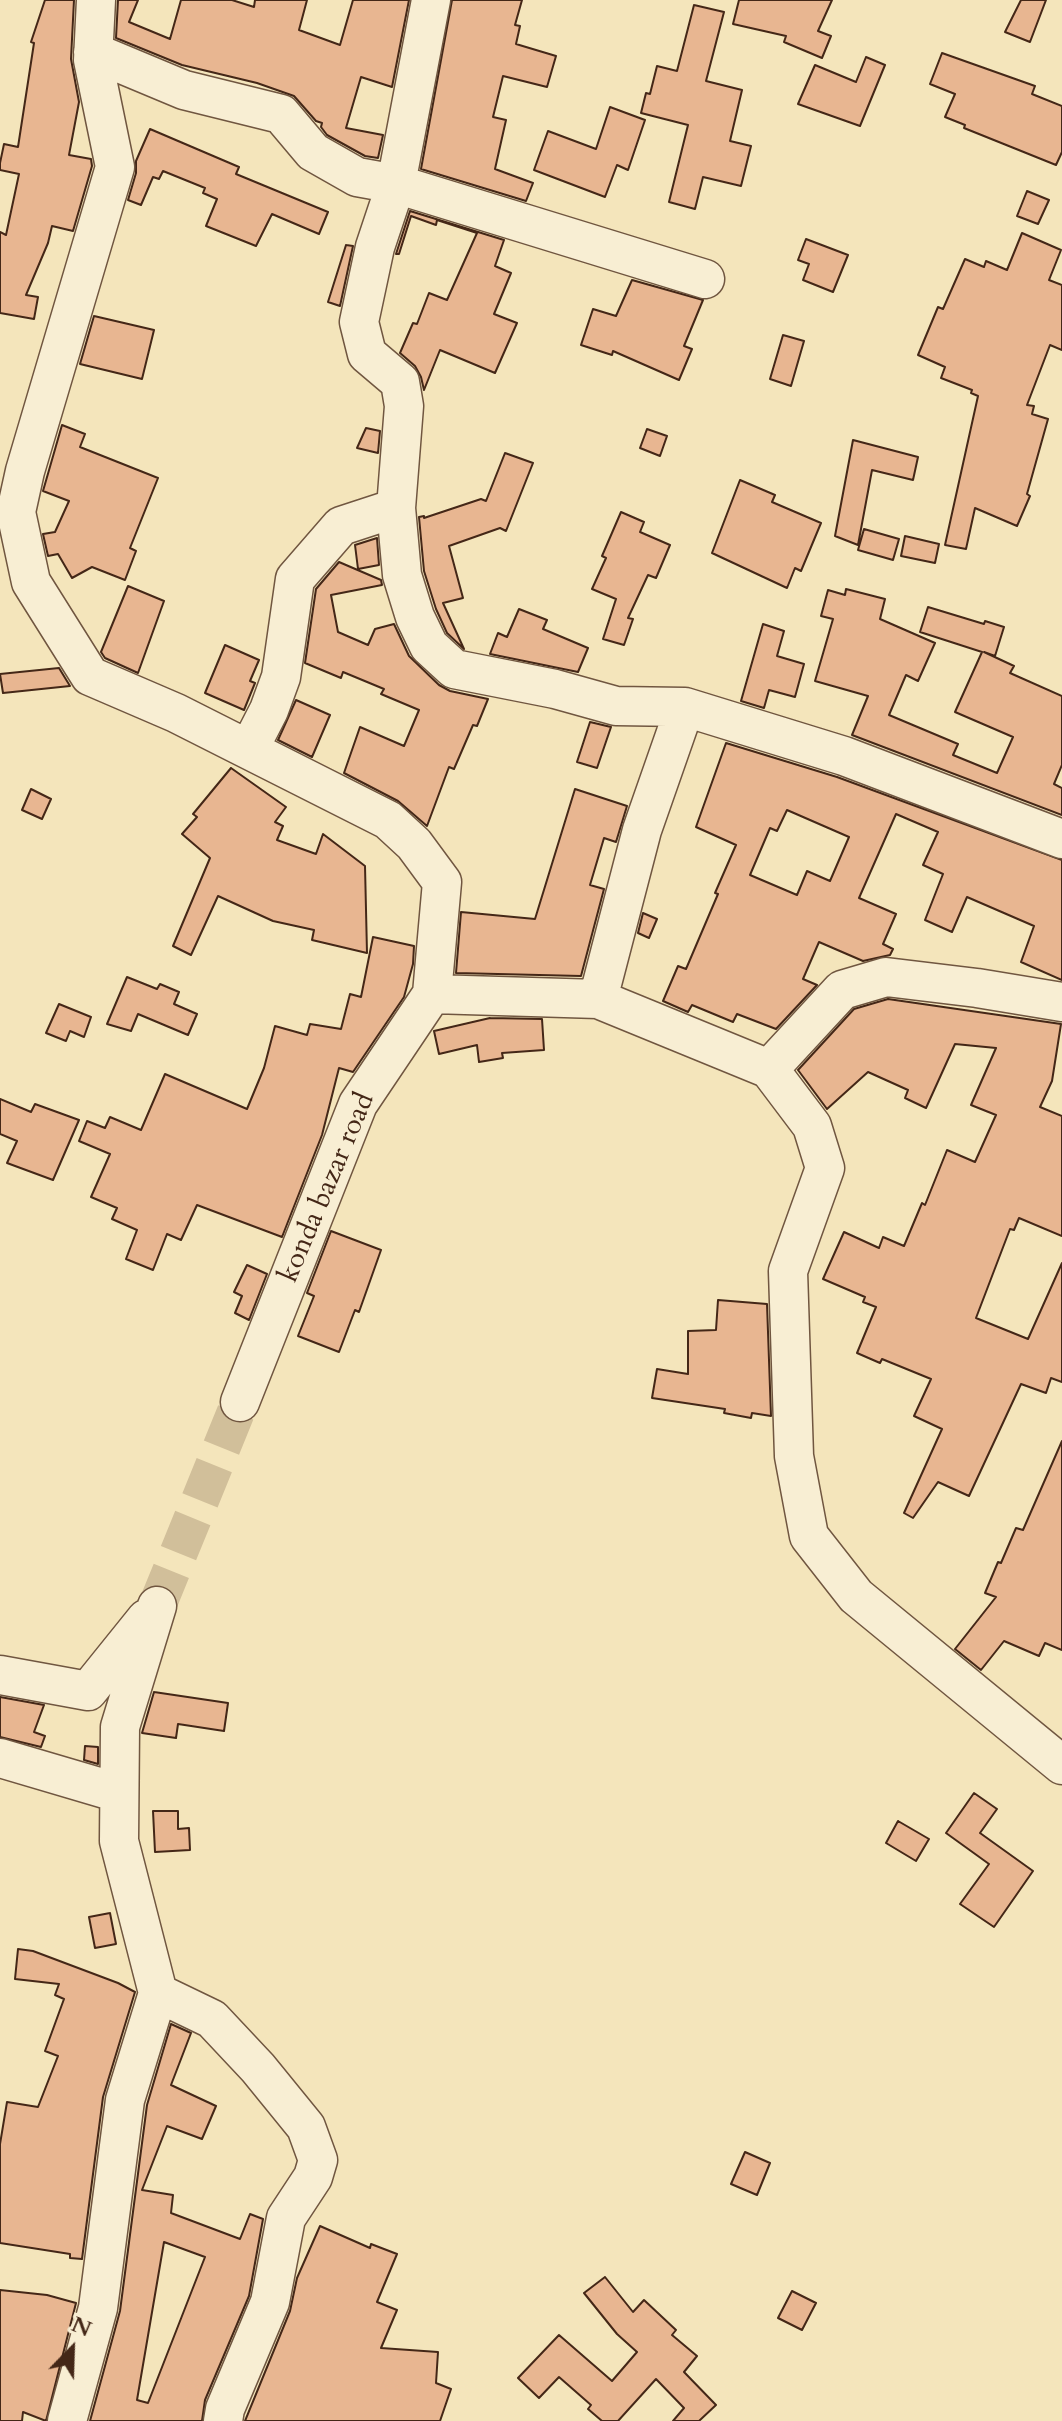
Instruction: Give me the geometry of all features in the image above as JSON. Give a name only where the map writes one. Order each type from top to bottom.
[{"type":"street","points":[[96,0],[93,52],[115,167],[25,471],[16,512],[31,582],[90,676],[176,713],[388,820],[414,844],[442,882],[432,994],[598,999],[769,1069],[812,1126],[825,1168],[788,1271],[794,1456],[809,1536],[856,1596],[1062,1765]]},
{"type":"street","points":[[431,0],[396,184],[375,247],[359,322],[367,354],[400,382],[404,406],[396,508],[402,575],[415,617],[429,646],[454,669],[555,689],[616,706],[685,707],[844,756],[1062,839]]},
{"type":"street","points":[[93,52],[184,90],[281,114],[313,152],[357,177],[396,184],[705,279]]},
{"type":"street","points":[[249,749],[269,710],[281,677],[295,579],[341,526],[396,508]]},
{"type":"street","points":[[598,999],[642,830],[685,707]]},
{"type":"street","points":[[769,1069],[842,990],[886,977],[1062,1002]]},
{"type":"street","name":"konda bazar road","points":[[240,1402],[358,1104],[432,994]]},
{"type":"street","points":[[0,1675],[88,1691],[157,1606],[120,1727],[119,1841],[158,1993],[125,2100],[98,2308],[67,2421]]},
{"type":"street","points":[[0,1758],[119,1793]]},
{"type":"street","points":[[158,1993],[212,2019],[258,2068],[306,2127],[318,2160],[313,2177],[286,2218],[270,2302],[225,2409],[223,2421]]},
{"type":"building","points":[[45,0],[74,0],[71,59],[79,102],[69,155],[91,159],[92,166],[73,231],[52,226],[26,295],[38,297],[34,319],[0,313],[0,232],[6,235],[19,174],[0,170],[0,163],[4,144],[18,147],[34,43],[31,42]]},
{"type":"building","points":[[118,0],[138,0],[129,22],[170,39],[181,0],[232,0],[254,7],[255,0],[307,0],[299,30],[340,45],[353,0],[409,0],[392,87],[361,77],[346,128],[383,135],[378,158],[365,156],[327,135],[321,127],[322,123],[316,121],[294,96],[257,83],[182,65],[116,38]]},
{"type":"building","points":[[452,0],[522,0],[515,25],[520,26],[516,44],[556,56],[547,87],[503,76],[493,117],[506,120],[495,169],[533,183],[526,201],[421,169]]},
{"type":"building","points":[[739,0],[832,0],[818,31],[831,36],[822,58],[784,42],[786,36],[733,24]]},
{"type":"building","points":[[1021,0],[1046,0],[1030,42],[1005,32]]},
{"type":"building","points":[[694,5],[724,12],[706,81],[742,90],[730,141],[751,146],[741,186],[703,177],[695,209],[669,202],[688,125],[641,113],[657,66],[677,71]]},
{"type":"building","points":[[942,53],[1035,86],[1032,94],[1062,106],[1062,152],[1056,165],[964,128],[965,125],[945,117],[955,94],[930,84]]},
{"type":"building","points":[[866,57],[885,65],[860,126],[798,104],[815,65],[856,82]]},
{"type":"building","points":[[610,107],[645,120],[628,170],[617,165],[605,197],[534,170],[548,131],[596,149]]},
{"type":"building","points":[[150,129],[239,167],[236,174],[328,212],[319,234],[272,214],[256,246],[206,226],[217,199],[203,193],[205,188],[163,171],[159,179],[153,177],[141,205],[128,200],[136,173],[136,161]]},
{"type":"building","points":[[1027,191],[1049,200],[1038,224],[1017,216]]},
{"type":"building","points":[[410,211],[504,240],[495,266],[511,273],[494,314],[517,323],[495,373],[440,350],[424,390],[415,366],[400,353],[413,323],[417,324],[429,293],[447,300],[477,233],[437,220],[436,225],[411,216],[399,254],[396,254]]},
{"type":"building","points":[[1022,233],[1061,250],[1049,280],[1062,285],[1062,350],[1050,345],[1027,405],[1034,406],[1032,414],[1048,419],[1027,494],[1030,496],[1017,526],[975,508],[966,549],[945,545],[978,396],[971,393],[972,390],[941,378],[945,367],[918,355],[938,307],[943,309],[965,259],[984,267],[986,261],[1007,270]]},
{"type":"building","points":[[806,239],[848,255],[833,292],[803,280],[809,264],[798,260]]},
{"type":"building","points":[[346,245],[353,246],[340,306],[328,302]]},
{"type":"building","points":[[632,280],[703,300],[684,346],[692,349],[679,380],[613,351],[612,355],[581,345],[593,309],[616,316]]},
{"type":"building","points":[[94,316],[154,330],[142,379],[80,364]]},
{"type":"building","points":[[783,335],[804,341],[791,386],[770,379]]},
{"type":"building","points":[[62,425],[85,434],[80,447],[158,478],[130,548],[136,551],[125,580],[92,567],[72,578],[58,554],[48,556],[43,534],[55,532],[69,501],[43,491]]},
{"type":"building","points":[[366,428],[380,431],[378,453],[357,448]]},
{"type":"building","points":[[647,429],[667,436],[660,456],[640,448]]},
{"type":"building","points":[[853,440],[918,457],[913,480],[872,470],[858,545],[835,536]]},
{"type":"building","points":[[505,453],[533,463],[506,531],[500,528],[449,546],[463,598],[443,603],[464,649],[447,633],[436,609],[424,571],[419,517],[481,499],[486,501]]},
{"type":"building","points":[[740,480],[775,495],[772,502],[821,523],[801,571],[795,568],[787,588],[712,553]]},
{"type":"building","points":[[621,512],[644,522],[640,532],[670,545],[656,578],[648,575],[628,618],[633,619],[624,645],[603,639],[616,599],[592,589]]},
{"type":"building","points":[[864,529],[899,539],[893,560],[858,550]]},
{"type":"building","points":[[905,536],[939,544],[935,563],[901,556]]},
{"type":"building","points":[[377,538],[379,565],[358,569],[355,545]]},
{"type":"building","points":[[339,562],[381,580],[382,585],[331,595],[338,632],[368,645],[375,629],[394,624],[409,656],[439,685],[450,691],[488,699],[454,769],[449,767],[427,826],[398,801],[344,773],[360,727],[404,746],[419,710],[381,694],[384,689],[343,672],[341,678],[305,663],[316,589]]},
{"type":"building","points":[[128,586],[164,601],[138,673],[105,658],[101,652]]},
{"type":"building","points":[[846,589],[885,599],[880,619],[935,643],[918,681],[906,675],[889,715],[958,744],[953,755],[997,773],[1013,737],[955,712],[982,652],[920,632],[928,607],[1004,627],[995,656],[984,652],[1014,666],[1010,673],[1062,696],[1062,765],[1054,784],[1062,788],[1062,815],[852,735],[868,696],[815,681],[833,619],[821,616],[828,590],[845,595]]},
{"type":"building","points":[[519,609],[547,620],[543,629],[588,648],[578,672],[490,654],[498,633],[507,637]]},
{"type":"building","points":[[763,624],[784,631],[777,656],[804,664],[795,697],[769,690],[764,708],[741,701]]},
{"type":"building","points":[[225,645],[259,660],[250,681],[255,683],[244,710],[205,693]]},
{"type":"building","points":[[59,668],[70,686],[3,693],[0,674]]},
{"type":"building","points":[[296,700],[330,715],[312,757],[278,740]]},
{"type":"building","points":[[590,722],[611,727],[597,768],[577,762]]},
{"type":"building","points":[[726,743],[837,777],[1062,860],[1062,980],[1021,962],[1034,926],[967,897],[952,932],[925,920],[943,874],[923,865],[938,832],[896,814],[859,898],[896,914],[883,944],[893,949],[890,955],[863,961],[819,942],[803,979],[817,985],[776,1029],[737,1014],[733,1022],[692,1005],[688,1012],[663,1001],[678,966],[686,969],[736,845],[696,827]],"holes":[[[787,810],[849,837],[830,881],[807,871],[797,895],[750,875],[770,828],[777,831]]]},
{"type":"building","points":[[231,768],[286,807],[275,822],[283,826],[277,840],[316,854],[323,834],[365,866],[367,953],[312,940],[314,930],[273,921],[218,896],[191,955],[173,946],[210,858],[182,834],[197,817],[193,814]]},
{"type":"building","points":[[31,789],[51,799],[42,819],[22,810]]},
{"type":"building","points":[[575,789],[627,806],[616,842],[604,838],[590,885],[604,889],[581,976],[456,973],[461,912],[535,919]]},
{"type":"building","points":[[643,913],[657,919],[649,938],[638,933]]},
{"type":"building","points":[[373,937],[414,946],[413,964],[404,997],[353,1072],[339,1068],[322,1135],[282,1237],[197,1205],[181,1240],[167,1234],[153,1270],[126,1259],[137,1230],[112,1219],[117,1208],[91,1197],[110,1154],[79,1141],[87,1121],[105,1128],[110,1117],[141,1130],[165,1074],[247,1109],[264,1068],[275,1026],[307,1035],[310,1024],[341,1029],[350,994],[361,997]]},
{"type":"building","points":[[127,977],[157,989],[160,984],[179,992],[174,1004],[197,1014],[188,1035],[138,1014],[131,1031],[107,1024]]},
{"type":"building","points":[[888,999],[1061,1024],[1052,1081],[1040,1107],[1062,1116],[1062,1236],[1019,1218],[1014,1230],[1010,1229],[976,1318],[1028,1339],[1062,1263],[1062,1382],[1051,1378],[1046,1393],[1021,1384],[969,1496],[938,1482],[913,1518],[904,1513],[942,1429],[914,1416],[931,1379],[882,1359],[880,1363],[857,1353],[876,1307],[863,1302],[865,1297],[823,1279],[844,1232],[879,1248],[883,1237],[904,1246],[922,1203],[925,1205],[947,1150],[975,1162],[996,1115],[971,1105],[996,1048],[955,1044],[926,1108],[905,1098],[908,1090],[868,1072],[827,1109],[798,1070],[854,1009]]},
{"type":"building","points":[[59,1004],[91,1017],[84,1037],[70,1031],[66,1041],[46,1033]]},
{"type":"building","points":[[490,1018],[542,1019],[544,1050],[502,1053],[503,1058],[479,1062],[477,1045],[439,1054],[434,1031]]},
{"type":"building","points":[[0,1099],[31,1112],[35,1104],[79,1120],[53,1180],[7,1163],[17,1141],[0,1134]]},
{"type":"building","points":[[331,1231],[381,1250],[359,1312],[355,1310],[339,1352],[298,1336],[314,1296],[307,1293]]},
{"type":"building","points":[[247,1265],[267,1274],[249,1320],[235,1313],[242,1296],[234,1292]]},
{"type":"building","points":[[718,1300],[767,1304],[771,1416],[752,1413],[751,1418],[724,1413],[725,1409],[652,1398],[657,1369],[688,1374],[688,1331],[716,1330]]},
{"type":"building","points":[[1062,1441],[1062,1650],[1045,1643],[1039,1656],[1004,1641],[981,1670],[955,1649],[996,1597],[985,1593],[998,1562],[1001,1563],[1016,1528],[1023,1530]]},
{"type":"building","points":[[154,1692],[228,1703],[224,1731],[178,1724],[176,1738],[142,1733]]},
{"type":"building","points":[[0,1697],[44,1705],[34,1732],[45,1736],[41,1747],[0,1737]]},
{"type":"building","points":[[85,1746],[98,1747],[98,1764],[84,1760]]},
{"type":"building","points":[[974,1793],[997,1809],[980,1833],[1033,1871],[994,1927],[960,1904],[989,1864],[946,1833]]},
{"type":"building","points":[[153,1811],[178,1811],[178,1829],[189,1828],[190,1850],[155,1852]]},
{"type":"building","points":[[898,1821],[929,1839],[916,1861],[886,1843]]},
{"type":"building","points":[[110,1913],[116,1944],[95,1948],[89,1917]]},
{"type":"building","points":[[18,1949],[33,1951],[135,1992],[103,2097],[82,2259],[70,2258],[70,2254],[0,2243],[0,2144],[7,2102],[38,2107],[58,2056],[45,2051],[64,1999],[55,1995],[59,1984],[15,1979]]},
{"type":"building","points":[[171,2024],[191,2033],[171,2085],[216,2106],[202,2139],[167,2126],[142,2190],[173,2195],[171,2213],[240,2239],[250,2214],[263,2219],[249,2296],[205,2400],[202,2421],[90,2421],[120,2311],[147,2105]],"holes":[[[164,2242],[205,2257],[148,2403],[137,2400]]]},
{"type":"building","points":[[745,2152],[770,2163],[757,2195],[731,2184]]},
{"type":"building","points":[[320,2226],[370,2248],[371,2244],[397,2254],[377,2302],[397,2310],[381,2348],[438,2352],[436,2383],[451,2389],[440,2421],[245,2421],[290,2311],[297,2278]]},
{"type":"building","points":[[605,2277],[633,2312],[644,2300],[676,2330],[672,2335],[697,2356],[684,2372],[716,2405],[699,2421],[673,2421],[684,2408],[656,2379],[618,2421],[602,2421],[588,2409],[591,2405],[559,2377],[539,2398],[518,2378],[559,2335],[612,2381],[637,2352],[617,2334],[584,2293]]},
{"type":"building","points":[[0,2290],[47,2295],[76,2303],[46,2421],[23,2412],[22,2421],[0,2421]]},
{"type":"building","points":[[792,2291],[816,2303],[802,2330],[778,2318]]},
{"type":"tunnel","points":[[157,1606],[240,1402]]}]
